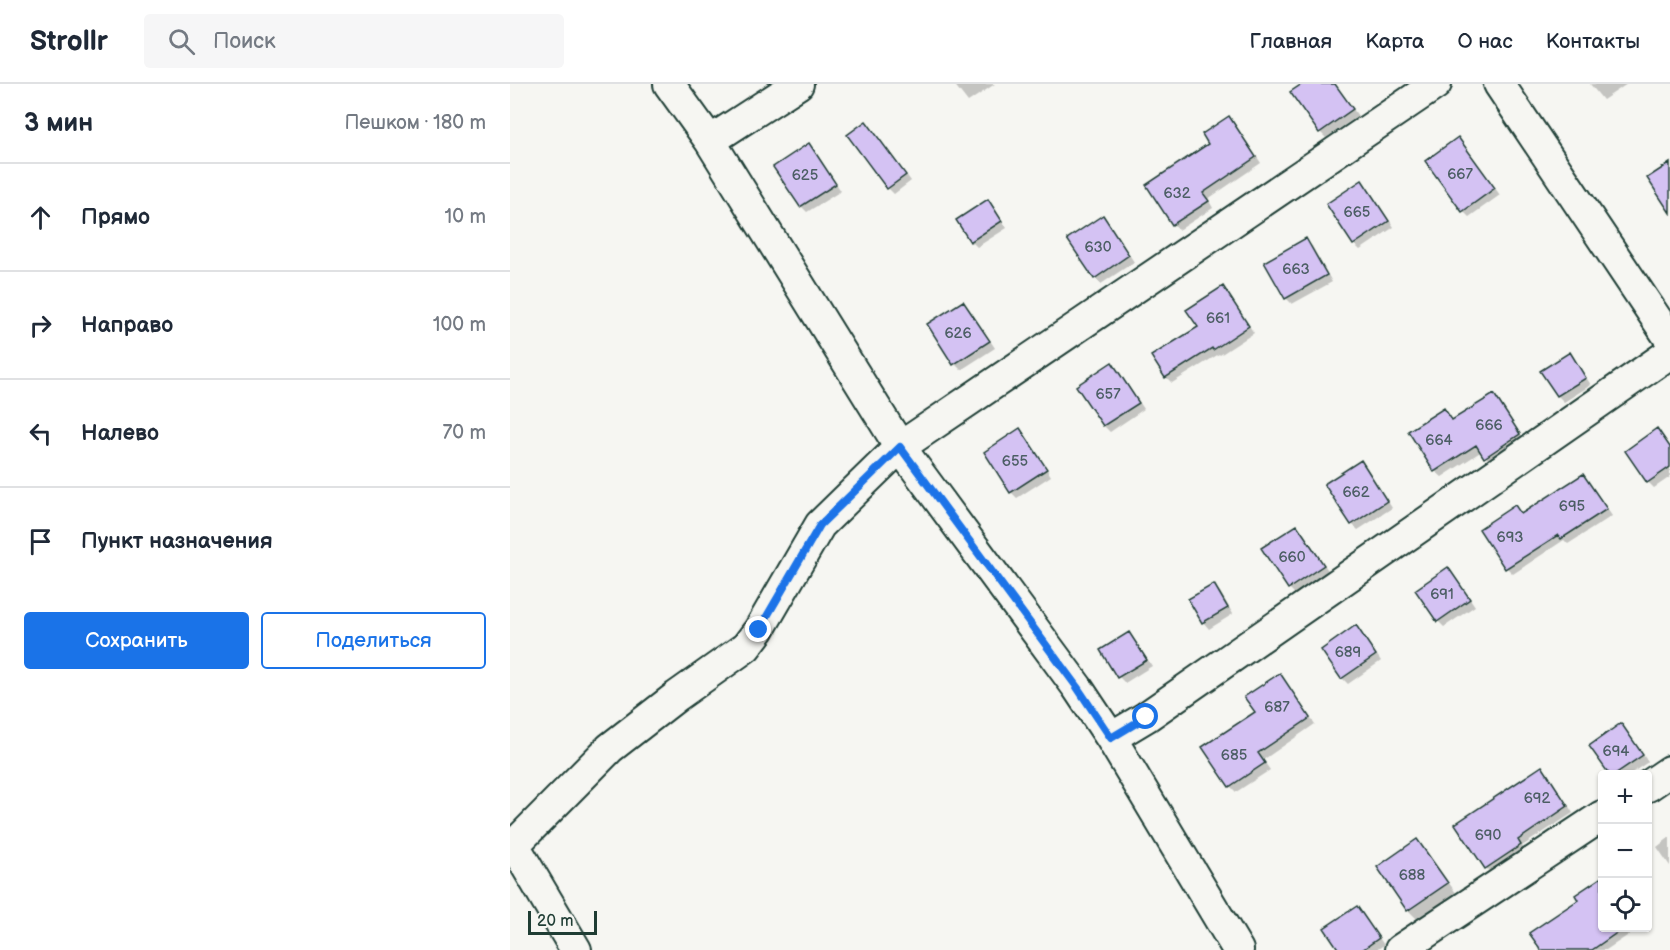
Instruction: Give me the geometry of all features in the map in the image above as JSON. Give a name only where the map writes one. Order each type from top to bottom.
[{"type":"street","points":[[669,84],[710,141],[900,447],[1077,687],[1111,738],[1238,950]]},
{"type":"street","points":[[710,141],[798,84]]},
{"type":"street","points":[[576,950],[512,847],[610,748],[677,696],[746,647],[759,630],[820,525],[900,447],[1436,84]]},
{"type":"street","points":[[1499,84],[1670,339]]},
{"type":"street","points":[[1111,738],[1146,717],[1670,353]]},
{"type":"street","points":[[1652,783],[1670,771]]},
{"type":"street","points":[[1401,950],[1598,819]]},
{"type":"building","points":[[1302,84],[1335,84],[1353,109],[1319,133],[1290,92]]},
{"type":"building","points":[[1229,116],[1256,157],[1203,193],[1209,201],[1172,225],[1146,185],[1208,144],[1202,134]]},
{"type":"building","points":[[866,121],[906,175],[887,189],[847,135]]},
{"type":"building","points":[[1458,137],[1495,188],[1462,212],[1425,161]]},
{"type":"building","points":[[809,143],[836,184],[800,207],[773,167]]},
{"type":"building","points":[[1670,163],[1670,213],[1647,178]]},
{"type":"building","points":[[1362,180],[1389,221],[1353,245],[1326,204]]},
{"type":"building","points":[[988,199],[1002,221],[970,242],[956,220]]},
{"type":"building","points":[[1103,215],[1129,255],[1094,279],[1067,239]]},
{"type":"building","points":[[1306,238],[1327,275],[1285,299],[1264,262]]},
{"type":"building","points":[[1223,286],[1249,326],[1165,378],[1151,356],[1198,327],[1186,310]]},
{"type":"building","points":[[963,301],[990,341],[953,365],[927,324]]},
{"type":"building","points":[[1570,352],[1586,378],[1557,396],[1540,371]]},
{"type":"building","points":[[1112,362],[1139,403],[1103,426],[1076,386]]},
{"type":"building","points":[[1494,394],[1520,434],[1484,458],[1476,445],[1434,472],[1408,431],[1444,408],[1452,420]]},
{"type":"building","points":[[1020,428],[1047,469],[1010,493],[984,452]]},
{"type":"building","points":[[1657,428],[1670,447],[1670,467],[1647,483],[1625,451]]},
{"type":"building","points":[[1361,460],[1387,501],[1351,525],[1324,484]]},
{"type":"building","points":[[1583,474],[1607,509],[1561,539],[1558,535],[1505,569],[1479,529],[1515,505],[1521,514]]},
{"type":"building","points":[[1297,525],[1324,565],[1288,589],[1261,548]]},
{"type":"building","points":[[1448,567],[1470,599],[1437,622],[1415,590]]},
{"type":"building","points":[[1214,584],[1228,608],[1202,623],[1188,599]]},
{"type":"building","points":[[1356,625],[1376,655],[1341,679],[1321,650]]},
{"type":"building","points":[[1129,632],[1147,660],[1117,678],[1100,650]]},
{"type":"building","points":[[1280,673],[1310,718],[1258,753],[1265,763],[1229,787],[1202,747],[1255,712],[1244,697]]},
{"type":"building","points":[[1621,723],[1643,755],[1621,770],[1606,770],[1589,746]]},
{"type":"building","points":[[1542,766],[1568,806],[1518,840],[1521,845],[1485,869],[1455,824]]},
{"type":"building","points":[[1417,839],[1448,883],[1407,911],[1377,867]]},
{"type":"building","points":[[1598,880],[1598,932],[1618,932],[1592,950],[1541,950],[1529,933],[1578,900],[1575,895]]},
{"type":"building","points":[[1357,906],[1379,938],[1362,950],[1339,950],[1324,928]]},
{"type":"route","points":[[759,630],[820,525],[900,447],[1077,687],[1111,738],[1146,717]]}]
